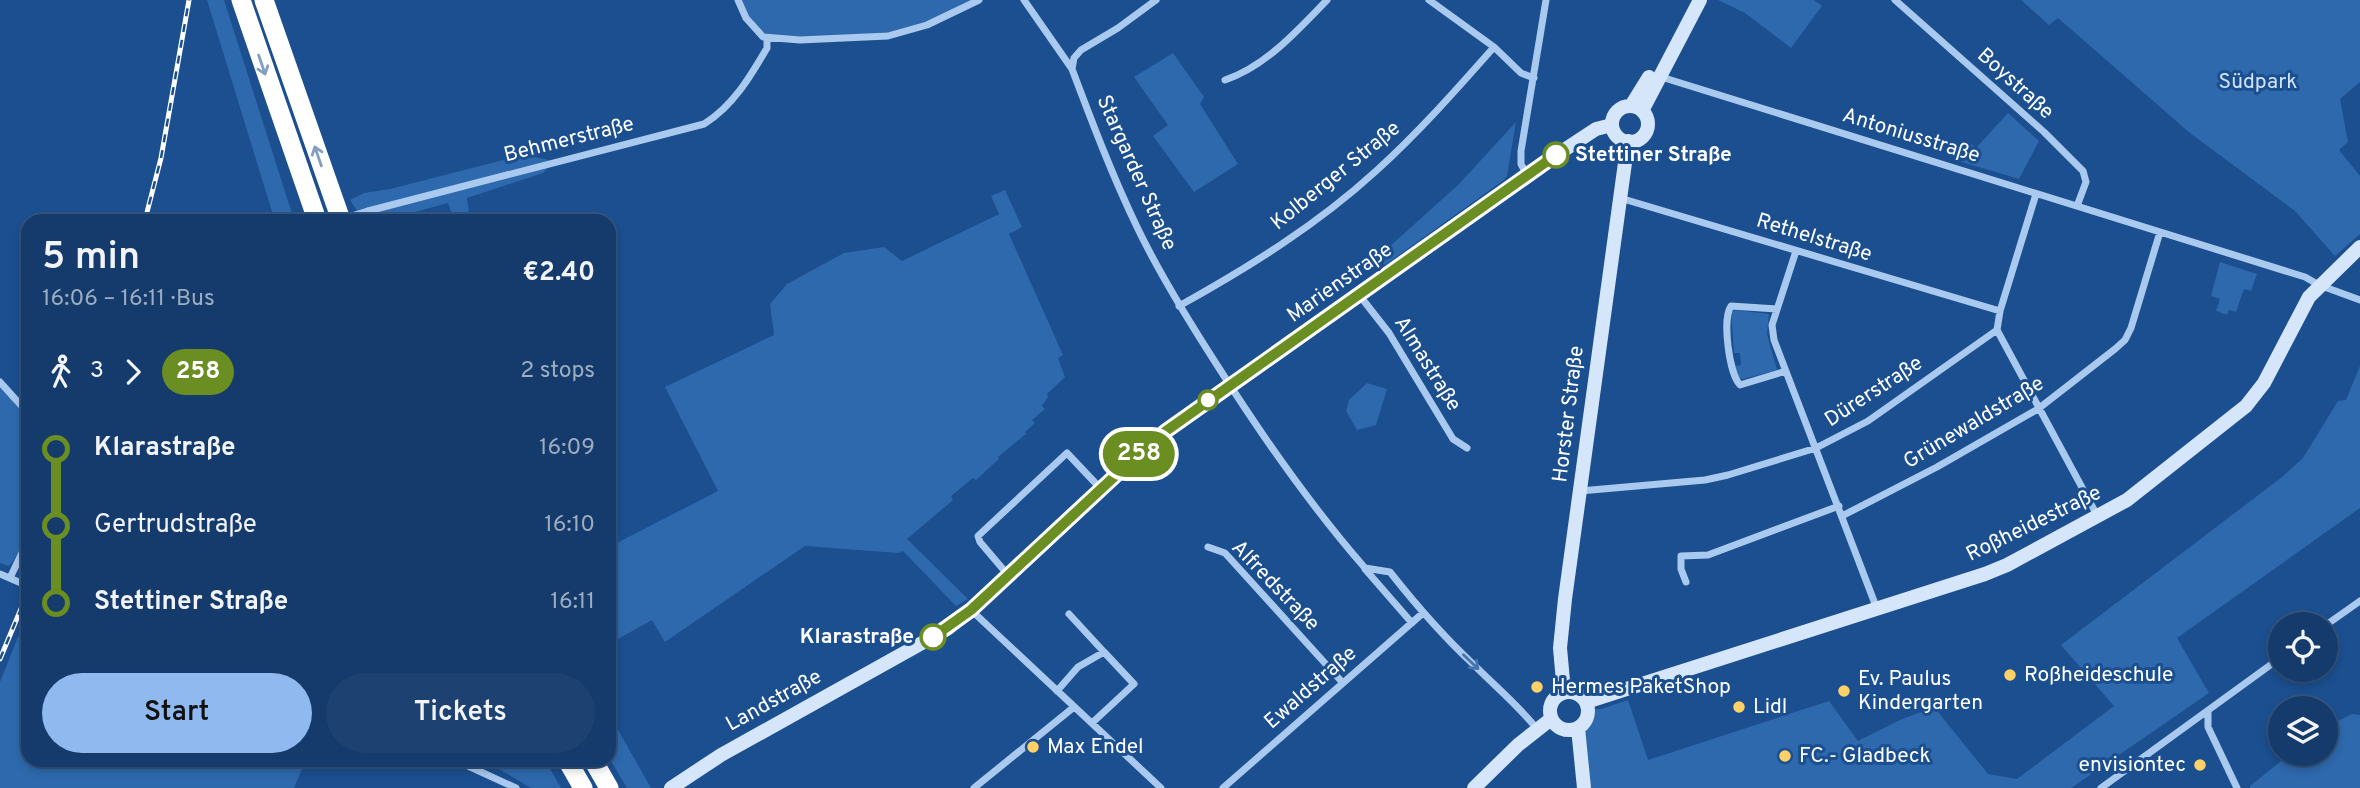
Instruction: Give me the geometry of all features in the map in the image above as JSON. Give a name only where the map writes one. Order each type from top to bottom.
[{"type":"highway","points":[[241,0],[315,214]]},
{"type":"highway","points":[[264,0],[337,214]]},
{"type":"highway","points":[[571,767],[583,788]]},
{"type":"highway","points":[[597,767],[610,788]]},
{"type":"street","points":[[738,0],[755,31],[767,39],[800,40],[888,36],[927,24],[979,0]]},
{"type":"street","points":[[1024,0],[1072,69]]},
{"type":"street","points":[[1072,69],[1074,58],[1081,50],[1118,28],[1156,0]]},
{"type":"street","points":[[1225,80],[1244,74],[1264,60],[1327,0]]},
{"type":"street","points":[[1429,0],[1494,47],[1521,73],[1534,78]]},
{"type":"street","points":[[1527,176],[1521,164],[1521,151],[1546,0]]},
{"type":"street","points":[[1656,75],[1691,0]]},
{"type":"street","points":[[1637,109],[1700,0]]},
{"type":"street","name":"Boystraße","points":[[1895,0],[2044,132],[2083,171],[2086,183],[2077,206]]},
{"type":"street","name":"Behmerstraße","points":[[358,214],[704,124],[733,102],[763,54],[767,39]]},
{"type":"street","name":"Kolberger Straße","points":[[1179,306],[1256,262],[1337,204],[1413,136],[1494,47]]},
{"type":"street","name":"Stargarder Straße","points":[[1072,69],[1103,150],[1137,227],[1179,306],[1230,386],[1319,514],[1412,623]]},
{"type":"street","name":"Antoniusstraße","points":[[1656,75],[2160,232]]},
{"type":"street","points":[[1637,109],[1647,120],[1645,133],[1639,139],[1628,141],[1617,136],[1612,125],[1617,111],[1637,109]]},
{"type":"street","name":"Marienstraße","points":[[971,610],[1166,431],[1595,129],[1612,125]]},
{"type":"street","name":"Horster Straße","points":[[1564,692],[1560,648],[1564,599],[1628,141]]},
{"type":"street","points":[[2036,194],[2000,311],[1997,330],[2098,517]]},
{"type":"street","name":"Rethelstraße","points":[[1619,197],[2000,311]]},
{"type":"street","points":[[2160,232],[2305,276],[2319,285],[2360,300]]},
{"type":"street","name":"Grünewaldstraße","points":[[1842,516],[1937,467],[2038,409],[2125,340],[2160,232]]},
{"type":"street","name":"Roßheidestraße","points":[[1586,702],[2007,565],[2127,500],[2257,394],[2305,304],[2319,285],[2360,247]]},
{"type":"street","points":[[1796,251],[1772,325],[1774,340],[1877,609]]},
{"type":"street","name":"Almastraße","points":[[1360,296],[1390,333],[1453,439],[1467,449]]},
{"type":"street","points":[[1777,309],[1731,306],[1726,324],[1729,350],[1734,376],[1740,384],[1786,371]]},
{"type":"street","name":"Dürerstraße","points":[[1580,491],[1704,480],[1816,447],[1868,421],[1997,330]]},
{"type":"street","points":[[0,382],[21,405]]},
{"type":"street","points":[[1008,575],[978,536],[1067,453],[1101,489]]},
{"type":"street","points":[[1686,583],[1681,569],[1681,556],[1708,555],[1839,506]]},
{"type":"street","name":"Alfredstraße","points":[[1208,547],[1225,553],[1343,683]]},
{"type":"street","points":[[10,578],[21,555]]},
{"type":"street","points":[[1365,568],[1390,572],[1423,613],[1522,710],[1537,729]]},
{"type":"street","points":[[0,574],[21,583]]},
{"type":"street","points":[[2338,617],[2360,601]]},
{"type":"street","points":[[971,610],[1161,788]]},
{"type":"street","name":"Landstraße","points":[[671,788],[721,755],[939,634],[971,610]]},
{"type":"street","name":"Ewaldstraße","points":[[1223,788],[1423,613]]},
{"type":"street","points":[[1069,614],[1134,684],[1092,723]]},
{"type":"street","points":[[1057,691],[1078,667],[1104,652]]},
{"type":"street","points":[[2101,788],[2268,667]]},
{"type":"street","points":[[1564,692],[1577,694],[1586,702],[1588,715],[1584,723],[1573,729],[1560,729],[1551,719],[1551,704],[1564,692]]},
{"type":"street","points":[[974,788],[1074,707]]},
{"type":"street","points":[[2208,712],[2208,727],[2237,788]]},
{"type":"street","points":[[1475,788],[1551,719]]},
{"type":"street","points":[[1573,729],[1573,760],[1583,788]]},
{"type":"street","points":[[470,767],[516,788]]},
{"type":"green space","points":[[207,0],[224,0],[292,214],[273,214]]},
{"type":"green space","points":[[738,0],[979,0],[906,31],[778,40],[755,31]]},
{"type":"green space","points":[[1718,0],[1814,0],[1822,6],[1791,48],[1745,13]]},
{"type":"green space","name":"Südpark","points":[[2021,0],[2360,0],[2360,82],[2340,99],[2348,142],[2339,150],[2360,176],[2360,234],[2335,256],[2295,211],[2190,133],[2058,18],[2049,25]]},
{"type":"green space","points":[[1173,53],[1204,97],[1200,104],[1238,164],[1194,192],[1153,136],[1168,125],[1134,77]]},
{"type":"green space","points":[[2008,113],[2039,141],[2019,179],[1962,162],[1968,141],[1976,148]]},
{"type":"green space","points":[[1516,122],[1507,176],[1504,180],[1385,265],[1378,257],[1459,184]]},
{"type":"green space","points":[[515,157],[554,161],[543,173],[467,198],[469,214],[452,214],[448,203],[408,214],[359,214],[350,200],[364,193],[390,189]]},
{"type":"green space","points":[[1005,190],[1022,227],[1009,234],[1063,355],[1058,358],[1065,377],[1047,394],[1042,406],[1045,409],[1032,420],[1035,423],[1026,434],[976,480],[973,478],[951,496],[953,500],[907,539],[968,599],[956,606],[903,551],[898,553],[805,546],[665,642],[652,620],[616,640],[616,543],[718,491],[665,387],[774,335],[770,304],[787,284],[844,253],[884,247],[902,261],[999,214],[991,196]]},
{"type":"green space","points":[[2220,262],[2257,274],[2251,291],[2244,289],[2236,312],[2229,310],[2227,315],[2216,311],[2220,299],[2211,296]]},
{"type":"green space","points":[[1735,310],[1769,314],[1767,334],[1777,370],[1739,378],[1735,366],[1741,365],[1740,353],[1734,353],[1731,313]]},
{"type":"green space","points":[[2360,366],[2360,508],[2177,638],[2209,693],[2071,788],[1589,788],[1584,729],[1589,723],[1592,709],[1601,709],[1628,700],[1648,760],[1829,701],[1858,741],[1934,707],[1988,774],[2017,779],[2114,706],[2061,645],[2282,477],[2303,458],[2338,401],[2346,400]]},
{"type":"green space","points":[[1367,383],[1387,389],[1376,425],[1357,430],[1346,411],[1349,400]]},
{"type":"green space","points":[[0,385],[21,409],[21,546],[9,566],[0,563]]},
{"type":"green space","points":[[21,630],[21,767],[303,767],[294,788],[0,788],[0,682]]},
{"type":"green space","points":[[2352,714],[2360,715],[2360,788],[2250,788],[2275,766],[2338,766],[2338,721]]},
{"type":"green space","points":[[616,726],[651,788],[627,788],[614,767]]},
{"type":"green space","points":[[496,767],[549,767],[561,788],[531,788]]},
{"type":"railway","points":[[147,214],[161,158],[189,0]]},
{"type":"railway","points":[[0,659],[21,609]]},
{"type":"bus line","name":"258","points":[[933,637],[971,610],[1166,431],[1556,155]]},
{"type":"place","name":"Stettiner Straße","points":[[1556,155]]},
{"type":"place","name":"Klarastraße","points":[[933,637]]},
{"type":"place","name":"Roßheideschule","points":[[2010,675]]},
{"type":"place","name":"Hermes PaketShop","points":[[1537,687]]},
{"type":"place","name":"Ev. Paulus Kindergarten","points":[[1844,691]]},
{"type":"place","name":"Lidl","points":[[1739,707]]},
{"type":"place","name":"Max Endel","points":[[1033,747]]},
{"type":"place","name":"FC.- Gladbeck","points":[[1785,756]]},
{"type":"place","name":"envisiontec","points":[[2200,765]]}]
